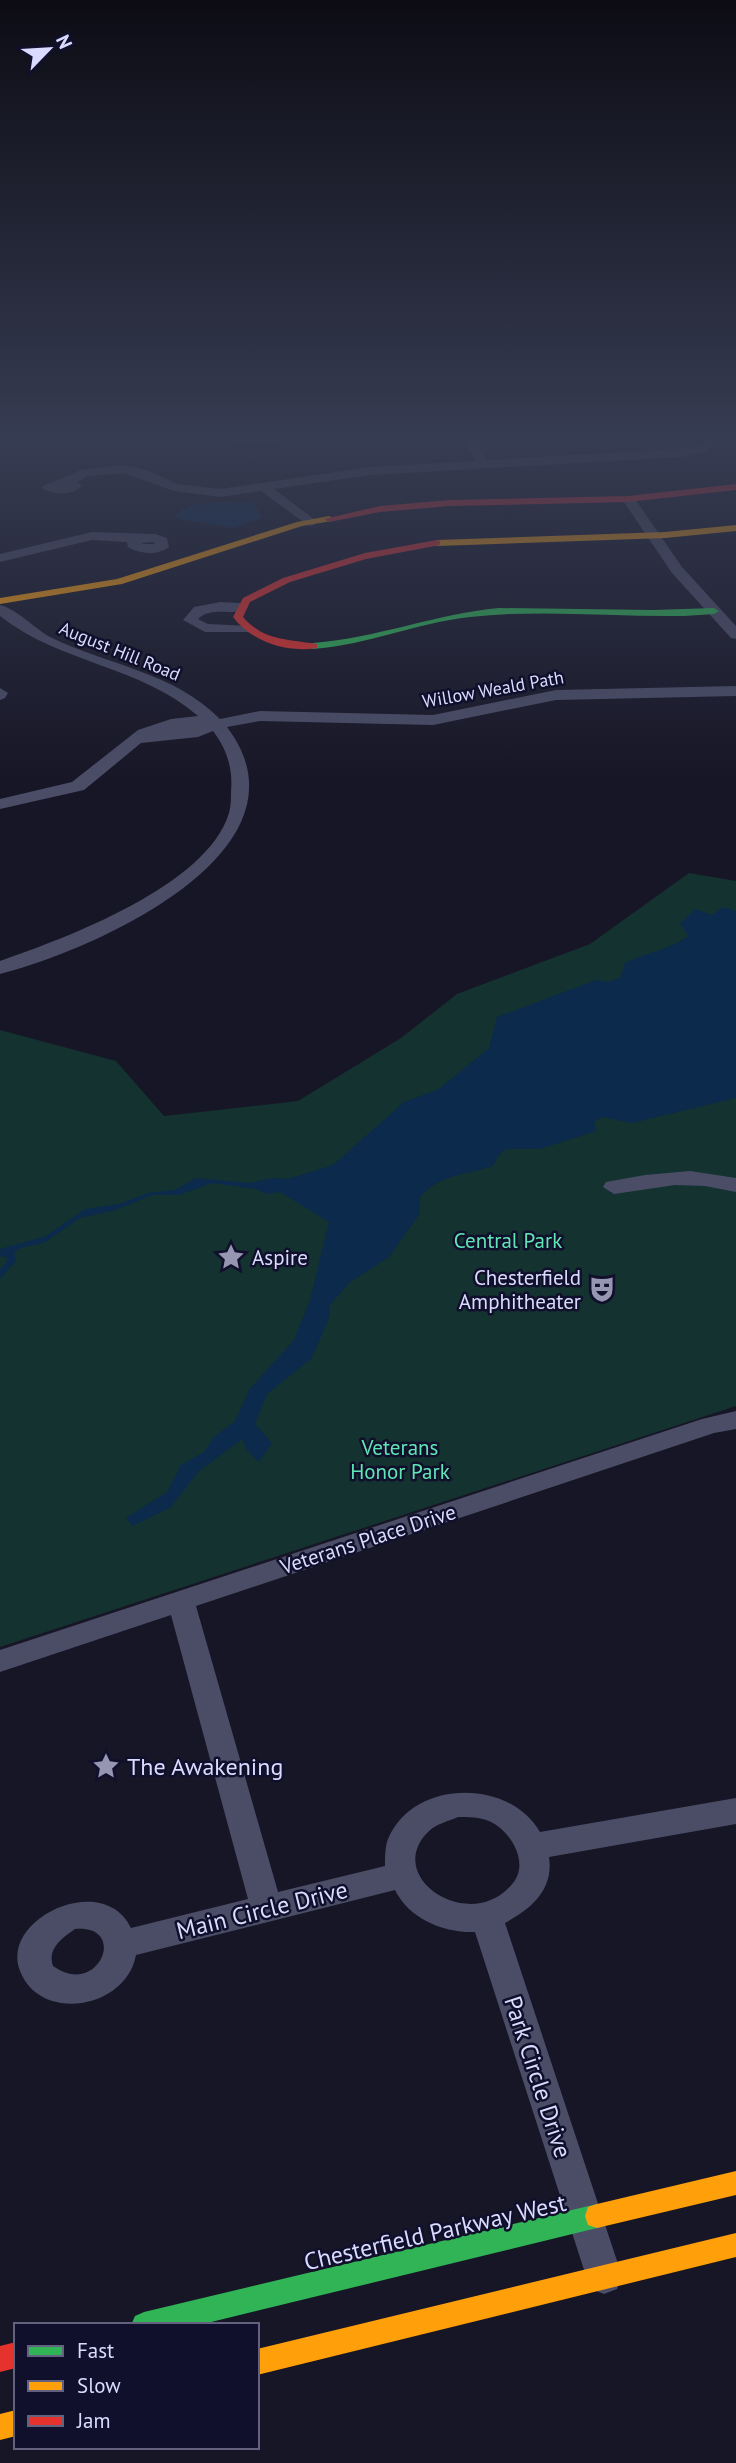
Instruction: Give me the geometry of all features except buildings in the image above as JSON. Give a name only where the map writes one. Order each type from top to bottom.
[{"type":"street","points":[[0,558],[30,551]]},
{"type":"street","points":[[0,601],[54,594],[130,579],[220,551]]},
{"type":"street","points":[[392,551],[334,564],[255,594],[241,618],[287,643],[328,646],[366,640],[441,619],[480,614],[538,610],[652,617],[714,611]]},
{"type":"street","points":[[664,551],[677,570],[736,635]]},
{"type":"street","points":[[8,621],[54,594]]},
{"type":"street","name":"August Hill Road","points":[[0,609],[8,621],[68,652],[144,677],[187,699],[213,722],[232,746],[239,763],[242,782],[240,803],[231,826],[209,856],[175,887],[101,931],[0,968]]},
{"type":"street","name":"Willow Weald Path","points":[[213,722],[288,715],[397,722],[433,720],[472,715],[556,695],[736,691]]},
{"type":"street","points":[[0,804],[78,786],[121,749],[148,732],[176,723],[213,722]]},
{"type":"street","points":[[614,1187],[646,1180],[688,1177],[736,1185]]},
{"type":"street","name":"Veterans Place Drive","points":[[0,1661],[711,1425],[736,1420]]},
{"type":"street","points":[[181,1601],[267,1910]]},
{"type":"street","points":[[454,1804],[477,1804],[499,1811],[516,1823],[531,1847],[535,1858],[533,1878],[524,1896],[508,1910],[486,1918],[454,1917],[424,1906],[410,1892],[401,1875],[398,1855],[403,1837],[424,1815],[454,1804]]},
{"type":"street","points":[[531,1847],[736,1811]]},
{"type":"street","name":"Main Circle Drive","points":[[122,1944],[401,1875]]},
{"type":"street","name":"Park Circle Drive","points":[[486,1918],[604,2276]]},
{"type":"street","name":"Chesterfield Parkway West","points":[[152,2323],[736,2183]]},
{"type":"street","points":[[259,2362],[736,2245]]},
{"type":"green space","name":"Central Park","points":[[689,873],[736,881],[736,1406],[0,1647],[0,1030],[116,1061],[164,1116],[298,1101],[401,1038],[457,994],[590,944]]},
{"type":"water","points":[[723,907],[736,911],[736,1098],[632,1123],[602,1117],[594,1122],[596,1131],[540,1149],[506,1149],[498,1156],[493,1166],[445,1179],[428,1189],[420,1197],[420,1213],[389,1257],[349,1283],[329,1306],[330,1315],[312,1358],[267,1394],[255,1424],[272,1443],[259,1462],[247,1450],[242,1439],[199,1471],[170,1508],[132,1526],[126,1518],[167,1492],[181,1465],[204,1452],[213,1438],[235,1421],[249,1390],[294,1340],[310,1300],[329,1222],[280,1192],[267,1194],[255,1189],[213,1183],[178,1195],[152,1195],[116,1210],[80,1218],[44,1243],[20,1248],[14,1253],[16,1261],[0,1279],[0,1269],[7,1258],[0,1256],[0,1249],[46,1236],[85,1209],[119,1204],[148,1193],[175,1190],[196,1178],[250,1183],[273,1178],[288,1179],[333,1165],[404,1102],[439,1089],[489,1048],[497,1017],[596,980],[608,982],[620,978],[625,963],[689,936],[680,924],[695,909],[712,915]]},
{"type":"traffic: fast","points":[[313,646],[372,637],[449,617],[499,611],[714,611]]},
{"type":"traffic: fast","points":[[152,2323],[597,2216]]},
{"type":"traffic: slow","points":[[0,601],[119,582],[216,551]]},
{"type":"traffic: slow","points":[[597,2216],[736,2183]]},
{"type":"traffic: slow","points":[[259,2362],[736,2245]]},
{"type":"traffic: slow","points":[[0,2427],[14,2424]]},
{"type":"traffic: jam","points":[[313,646],[281,643],[253,632],[238,617],[246,600],[311,571],[388,551]]},
{"type":"traffic: jam","points":[[0,2359],[14,2356]]},
{"type":"place","name":"Aspire","points":[[231,1257]]},
{"type":"place","name":"Chesterfield Amphitheater","points":[[602,1289]]},
{"type":"place","name":"The Awakening","points":[[106,1766]]},
{"type":"park label","name":"Veterans Honor Park","points":[[400,1459]]}]
